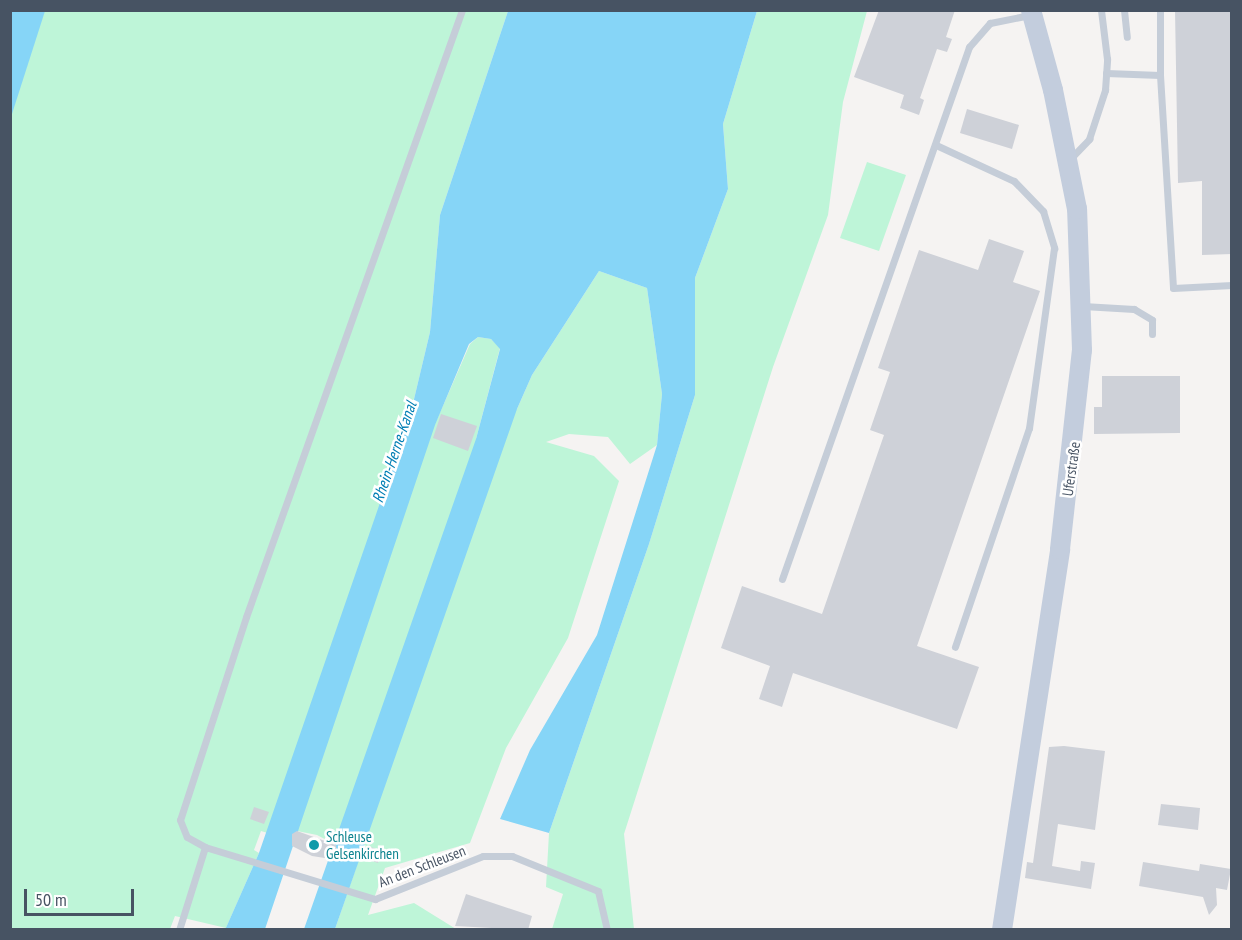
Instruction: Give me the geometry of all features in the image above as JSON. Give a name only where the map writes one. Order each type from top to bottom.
[{"type":"main road","name":"Uferstraße","points":[[1002,930],[1073,449],[1083,306],[1077,209],[1069,161],[1032,13]]},
{"type":"lane","points":[[179,930],[205,847],[182,831],[181,808],[462,10]]},
{"type":"lane","points":[[1069,161],[1089,139],[1105,90],[1106,73],[1101,10]]},
{"type":"lane","points":[[1124,10],[1127,37]]},
{"type":"lane","points":[[1160,10],[1161,75],[1173,288],[1232,285]]},
{"type":"lane","points":[[782,579],[969,47],[979,32],[990,23],[1032,13]]},
{"type":"lane","points":[[1106,73],[1161,75]]},
{"type":"lane","points":[[936,145],[1014,181],[1043,211],[1054,248],[1029,428],[956,647]]},
{"type":"lane","points":[[1083,306],[1134,309],[1152,320],[1152,334]]},
{"type":"lane","name":"An den Schleusen","points":[[205,847],[352,895],[375,899],[483,856],[512,856],[598,891],[607,930]]},
{"type":"green space","points":[[10,11],[508,11],[440,215],[430,332],[410,416],[435,424],[470,344],[478,337],[491,339],[500,348],[476,439],[517,409],[532,375],[599,271],[647,288],[662,394],[657,445],[630,464],[608,437],[569,434],[546,442],[594,456],[619,481],[568,638],[506,748],[470,843],[385,868],[368,915],[414,903],[456,929],[335,929],[357,865],[337,856],[336,845],[317,835],[297,831],[290,840],[261,831],[254,850],[259,853],[226,928],[175,916],[170,929],[11,929]]},
{"type":"green space","points":[[757,11],[867,11],[843,102],[828,215],[773,367],[624,834],[634,929],[552,929],[563,894],[546,887],[549,833],[649,544],[695,395],[695,278],[728,189],[723,124]]},
{"type":"green space","points":[[867,162],[906,175],[879,251],[840,238]]},
{"type":"water","points":[[10,11],[45,11],[11,117]]},
{"type":"water","points":[[508,11],[757,11],[723,124],[728,189],[695,278],[695,395],[649,544],[549,833],[500,819],[530,750],[597,635],[657,445],[662,394],[647,288],[599,271],[532,375],[517,409],[335,929],[304,929],[476,439],[500,349],[491,339],[478,337],[469,344],[435,425],[265,929],[225,930],[259,853],[410,416],[430,332],[440,215]]},
{"type":"building","points":[[879,10],[955,10],[946,37],[952,39],[947,52],[937,49],[920,98],[924,100],[919,115],[900,108],[904,95],[854,77]]},
{"type":"building","points":[[1175,10],[1232,10],[1232,254],[1202,255],[1202,181],[1178,183]]},
{"type":"building","points":[[967,109],[1019,125],[1012,149],[960,133]]},
{"type":"building","points":[[989,239],[1024,251],[1013,282],[1040,291],[917,646],[979,667],[957,729],[793,673],[782,707],[759,699],[770,666],[721,648],[742,586],[822,614],[884,435],[870,430],[890,372],[878,368],[919,250],[978,270]]},
{"type":"building","points":[[1102,376],[1180,376],[1180,433],[1094,434],[1094,407],[1102,407]]},
{"type":"building","points":[[441,414],[477,426],[468,451],[433,438]]},
{"type":"building","points":[[1064,746],[1105,751],[1095,830],[1058,824],[1052,866],[1080,871],[1081,861],[1095,863],[1091,889],[1025,878],[1027,862],[1033,863],[1049,747]]},
{"type":"building","points":[[1161,804],[1200,808],[1198,830],[1158,825]]},
{"type":"building","points":[[254,807],[269,812],[264,824],[250,819]]},
{"type":"building","name":"Schleuse Gelsenkirchen","points":[[297,831],[336,845],[337,856],[331,859],[312,856],[292,846],[292,834]]},
{"type":"building","points":[[368,846],[382,851],[378,863],[364,858]]},
{"type":"building","points":[[1143,862],[1199,871],[1200,864],[1231,869],[1227,890],[1216,888],[1217,905],[1209,915],[1203,897],[1139,886]]},
{"type":"building","points":[[466,894],[532,916],[528,930],[455,926]]},
{"type":"place","name":"Schleuse Gelsenkirchen","points":[[314,845]]},
{"type":"water label","name":"Rhein-Herne-Kanal","points":[[394,452]]}]
